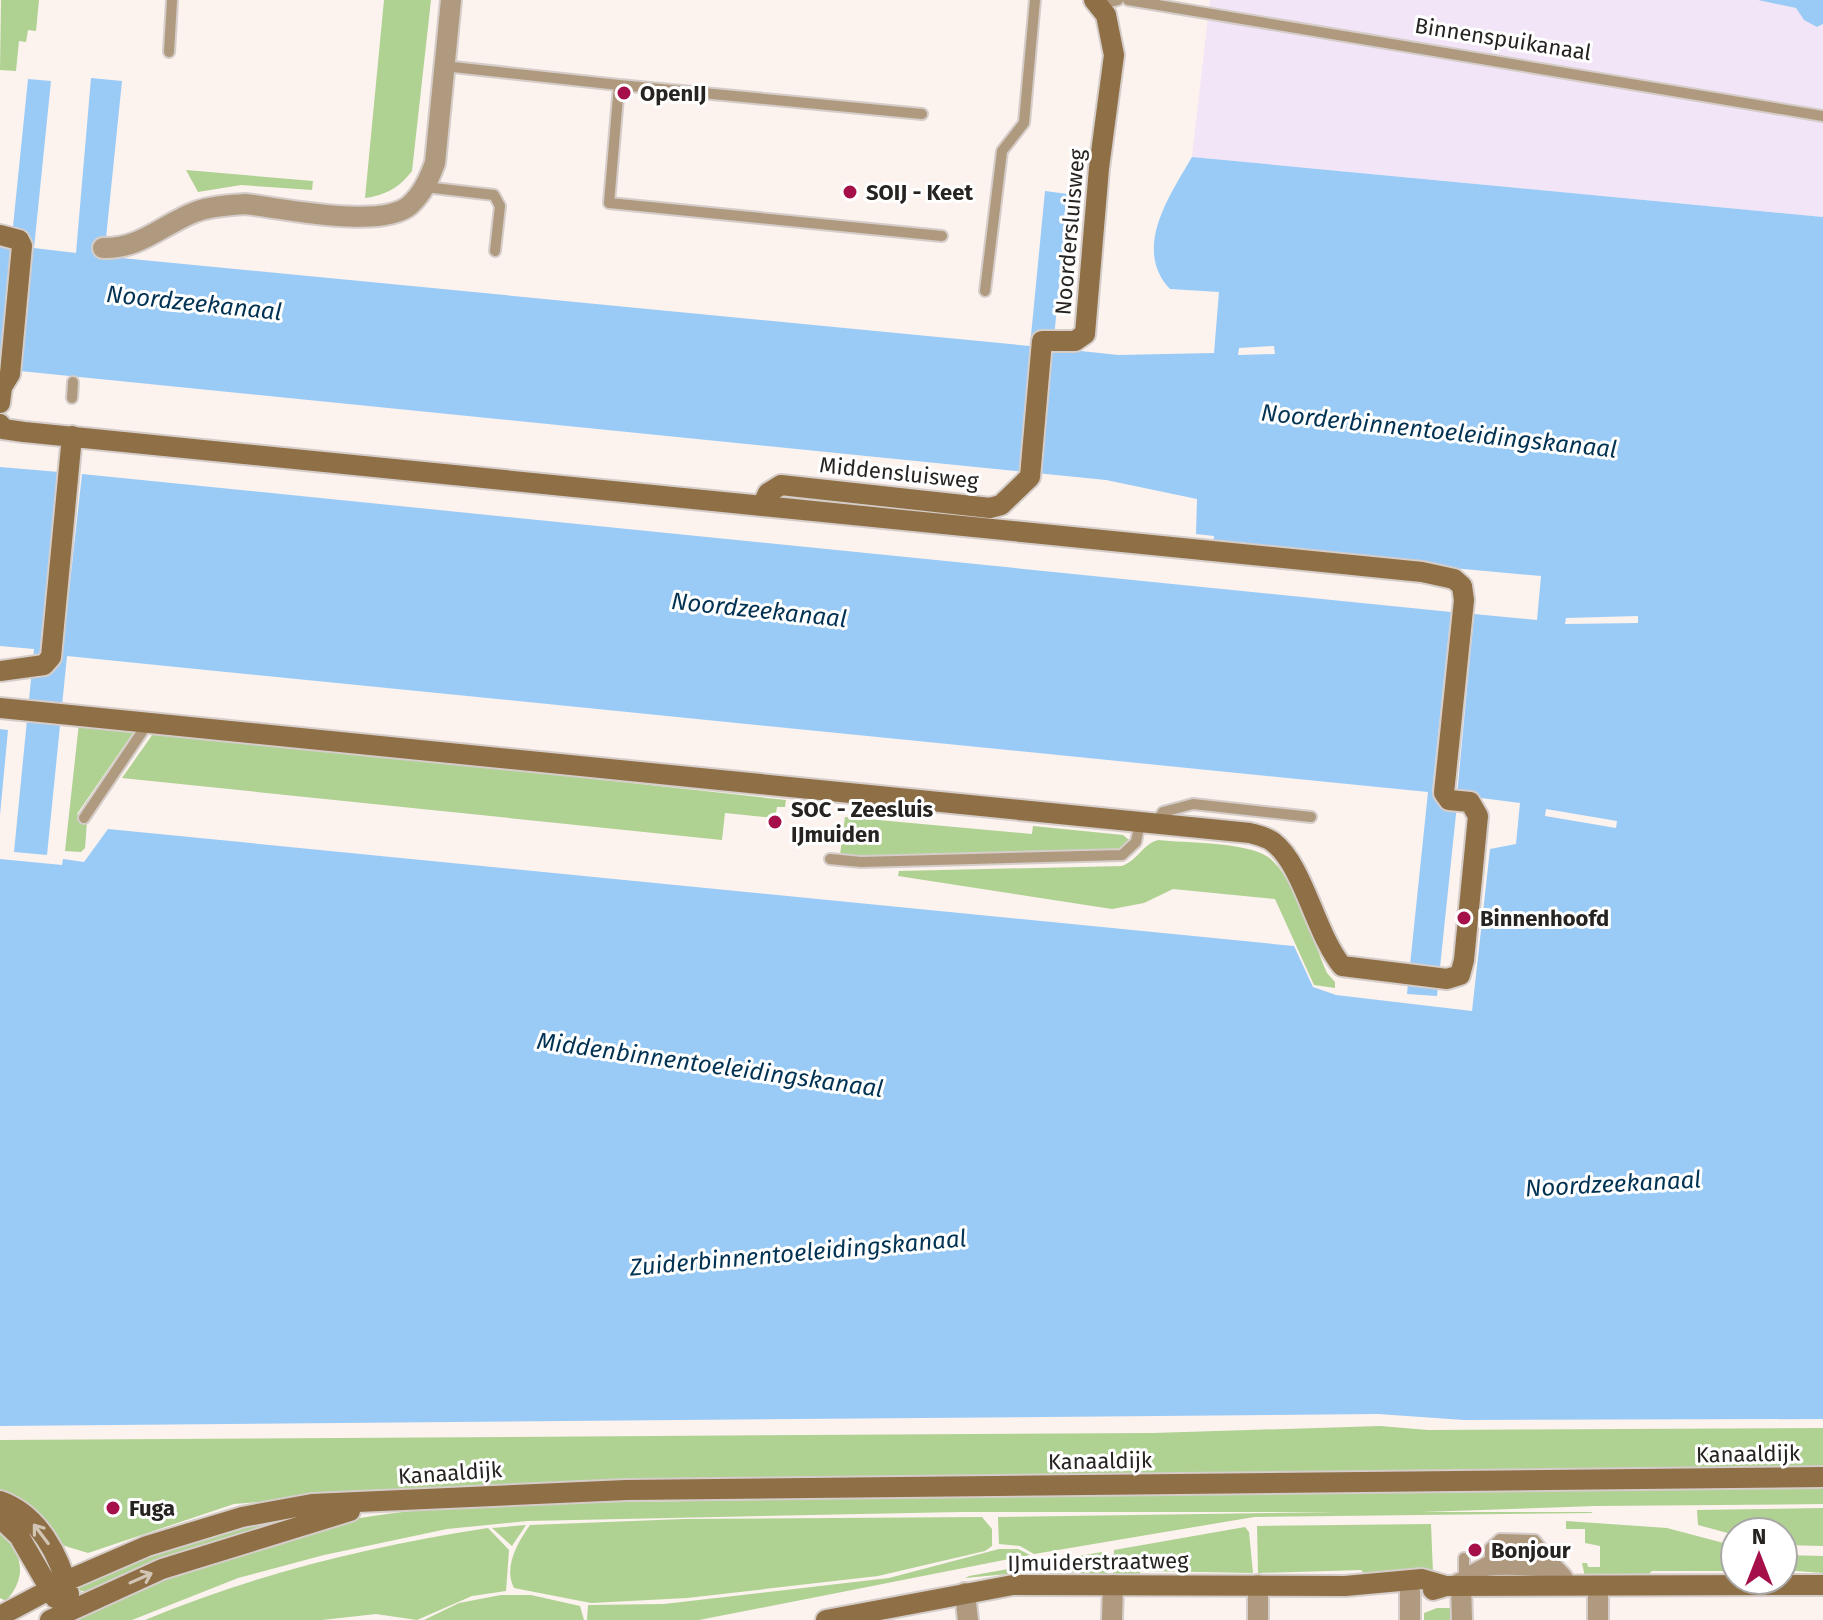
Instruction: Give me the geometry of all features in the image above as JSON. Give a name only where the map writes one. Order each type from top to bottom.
[{"type":"street","points":[[103,248],[123,248],[196,211],[228,205],[245,204],[379,218],[408,207],[425,187],[435,163],[451,0]]},
{"type":"street","name":"Noordersluisweg","points":[[1030,477],[1042,341],[1075,341],[1085,334],[1099,168],[1114,55],[1103,2]]},
{"type":"street","points":[[0,403],[2,387],[10,374],[22,246],[19,240],[5,236]]},
{"type":"street","points":[[0,424],[7,430],[62,436],[1422,572],[1454,579],[1462,586],[1462,609],[1444,793],[1449,800],[1470,802],[1476,809],[1478,826],[1464,960],[1460,975],[1447,979],[1342,966],[1328,949],[1285,855],[1272,840],[1250,833],[0,708]]},
{"type":"street","points":[[6,668],[44,665],[51,657],[70,465],[62,436]]},
{"type":"street","name":"Middensluisweg","points":[[762,506],[768,493],[781,485],[990,508],[1001,505],[1030,477]]},
{"type":"street","name":"Kanaaldijk","points":[[0,1616],[147,1546],[242,1517],[312,1504],[626,1490],[1823,1477]]},
{"type":"street","points":[[0,1501],[12,1505],[36,1527],[56,1555],[59,1606],[70,1610]]},
{"type":"street","name":"Kanaaldijk","points":[[50,1620],[175,1564],[377,1503]]},
{"type":"street","points":[[0,1518],[19,1536],[58,1586]]},
{"type":"street","name":"IJmuiderstraatweg","points":[[1374,1585],[1398,1579],[1457,1582],[1570,1580],[1598,1587],[1823,1585]]},
{"type":"street","points":[[1457,1582],[1462,1620]]},
{"type":"street","name":"IJmuiderstraatweg","points":[[826,1620],[1013,1585],[1374,1585],[1410,1591],[1457,1582]]},
{"type":"street","points":[[1112,1620],[1113,1585]]},
{"type":"street","points":[[1258,1585],[1258,1620]]},
{"type":"street","points":[[1598,1587],[1598,1620]]},
{"type":"street","points":[[1410,1591],[1410,1620]]},
{"type":"street","points":[[965,1593],[968,1620]]},
{"type":"lane","points":[[169,52],[172,0]]},
{"type":"lane","points":[[985,291],[1002,151],[1024,123],[1035,0]]},
{"type":"lane","name":"Binnenspuikanaal","points":[[1128,0],[1823,116]]},
{"type":"lane","points":[[444,66],[922,114]]},
{"type":"lane","points":[[619,85],[609,203],[942,236]]},
{"type":"lane","points":[[425,187],[494,195],[500,206],[495,251]]},
{"type":"lane","points":[[72,398],[73,382]]},
{"type":"lane","points":[[84,818],[148,723]]},
{"type":"lane","points":[[830,859],[861,862],[1122,855],[1136,842],[1148,823],[1163,812],[1193,804],[1311,817]]},
{"type":"lane","points":[[1490,1560],[1490,1548],[1500,1539],[1535,1540],[1570,1580]]},
{"type":"lane","points":[[1457,1582],[1464,1558]]},
{"type":"lane","points":[[1457,1582],[1490,1560],[1550,1558]]},
{"type":"shaded area","points":[[1210,0],[1758,0],[1796,8],[1817,27],[1823,24],[1823,217],[1192,157]]},
{"type":"green space","points":[[1,0],[39,0],[36,31],[28,30],[26,42],[19,41],[16,71],[0,70]]},
{"type":"green space","points":[[384,0],[431,0],[412,171],[392,190],[365,198]]},
{"type":"green space","points":[[186,170],[313,181],[312,190],[241,185],[198,192]]},
{"type":"green space","points":[[79,723],[135,730],[77,814],[87,821],[85,848],[81,852],[65,851]]},
{"type":"green space","points":[[155,731],[786,800],[785,807],[777,807],[775,818],[725,813],[722,840],[122,778]]},
{"type":"green space","points":[[845,817],[1032,834],[1033,826],[1123,835],[1129,840],[1126,848],[1114,852],[860,857],[840,855]]},
{"type":"green space","points":[[1158,840],[1245,848],[1268,857],[1286,878],[1327,973],[1335,982],[1335,988],[1314,985],[1275,899],[1173,889],[1144,903],[1112,909],[898,876],[899,871],[1122,866]]},
{"type":"green space","points":[[1380,1426],[1428,1430],[1823,1428],[1823,1466],[471,1485],[234,1504],[88,1553],[65,1546],[0,1493],[0,1440],[1153,1433]]},
{"type":"green space","points":[[1823,1485],[1823,1504],[1595,1506],[1421,1512],[1591,1513],[1254,1517],[1034,1554],[1020,1546],[999,1544],[998,1517],[1340,1512],[960,1512],[527,1521],[447,1529],[324,1555],[238,1578],[132,1620],[62,1620],[184,1569],[310,1528],[420,1510],[487,1504]]},
{"type":"green space","points":[[1823,1508],[1823,1546],[1799,1545],[1799,1516],[1719,1516],[1719,1531],[1698,1525],[1697,1510]]},
{"type":"green space","points":[[290,1517],[91,1592],[73,1590],[73,1586],[152,1553],[207,1536]]},
{"type":"green space","points":[[982,1517],[992,1529],[992,1546],[985,1551],[878,1576],[687,1598],[591,1603],[514,1588],[511,1580],[513,1555],[530,1525],[684,1519]]},
{"type":"green space","points":[[1566,1521],[1667,1528],[1719,1542],[1719,1571],[1652,1571],[1645,1578],[1585,1577],[1582,1563],[1587,1563],[1588,1567],[1600,1567],[1600,1546],[1585,1543],[1585,1529],[1566,1529]]},
{"type":"green space","points":[[1431,1524],[1433,1573],[1368,1577],[1361,1570],[1258,1573],[1257,1526]]},
{"type":"green space","points":[[526,1525],[512,1546],[492,1528]]},
{"type":"green space","points":[[0,1527],[13,1545],[20,1563],[18,1582],[6,1601],[0,1598]]},
{"type":"green space","points":[[1245,1527],[1249,1532],[1253,1573],[1142,1571],[1138,1575],[1113,1578],[1114,1550]]},
{"type":"green space","points":[[488,1528],[509,1550],[506,1591],[472,1596],[417,1620],[376,1614],[322,1620],[145,1620],[271,1575],[357,1553]]},
{"type":"green space","points":[[999,1549],[1018,1549],[1030,1555],[699,1620],[587,1620],[588,1605],[664,1604],[889,1578]]},
{"type":"green space","points":[[1102,1552],[1108,1575],[1052,1571],[1045,1562]]},
{"type":"green space","points":[[1799,1555],[1823,1556],[1823,1573],[1799,1571]]},
{"type":"green space","points":[[1041,1563],[1048,1570],[965,1578],[969,1576]]},
{"type":"green space","points":[[501,1595],[531,1595],[580,1606],[584,1620],[424,1620],[459,1603]]},
{"type":"green space","points":[[1437,1608],[1450,1608],[1452,1620],[1424,1620],[1424,1613]]},
{"type":"water","points":[[1758,0],[1823,0],[1823,24],[1817,27],[1804,20],[1796,8]]},
{"type":"water","points":[[91,78],[122,81],[106,238],[101,256],[1030,346],[1045,191],[1068,194],[1053,348],[1118,355],[1214,353],[1219,292],[1170,289],[1159,273],[1154,257],[1158,222],[1192,157],[1823,217],[1823,1419],[1464,1420],[1378,1414],[0,1426],[0,859],[62,865],[63,859],[84,862],[108,829],[1294,946],[1313,987],[1336,995],[1472,1011],[1490,849],[1516,844],[1520,803],[1458,795],[1437,996],[1407,994],[1428,792],[67,656],[47,855],[14,852],[34,649],[0,646],[0,467],[59,472],[40,649],[62,655],[82,474],[1451,612],[1432,792],[1457,795],[1474,614],[1537,620],[1541,576],[1213,546],[1214,536],[1196,534],[1197,499],[1106,480],[0,369],[0,246],[11,246],[28,79],[51,81],[34,248],[76,253]],"holes":[[[1274,346],[1275,354],[1238,355],[1239,348]],[[1638,616],[1638,623],[1565,624],[1566,618]],[[1546,809],[1617,821],[1616,828],[1545,816]]]},
{"type":"water","points":[[0,729],[8,730],[0,815]]},
{"type":"place","name":"OpenIJ","points":[[624,93]]},
{"type":"place","name":"SOIJ - Keet","points":[[850,192]]},
{"type":"place","name":"SOC - Zeesluis IJmuiden","points":[[775,822]]},
{"type":"place","name":"Binnenhoofd","points":[[1464,918]]},
{"type":"place","name":"Fuga","points":[[113,1508]]},
{"type":"place","name":"Bonjour","points":[[1475,1550]]},
{"type":"water label","name":"Noordzeekanaal","points":[[194,303]]},
{"type":"water label","name":"Noorderbinnentoeleidingskanaal","points":[[1439,431]]},
{"type":"water label","name":"Noordzeekanaal","points":[[759,610]]},
{"type":"water label","name":"Middenbinnentoeleidingskanaal","points":[[710,1065]]},
{"type":"water label","name":"Noordzeekanaal","points":[[1613,1184]]},
{"type":"water label","name":"Zuiderbinnentoeleidingskanaal","points":[[798,1253]]}]
